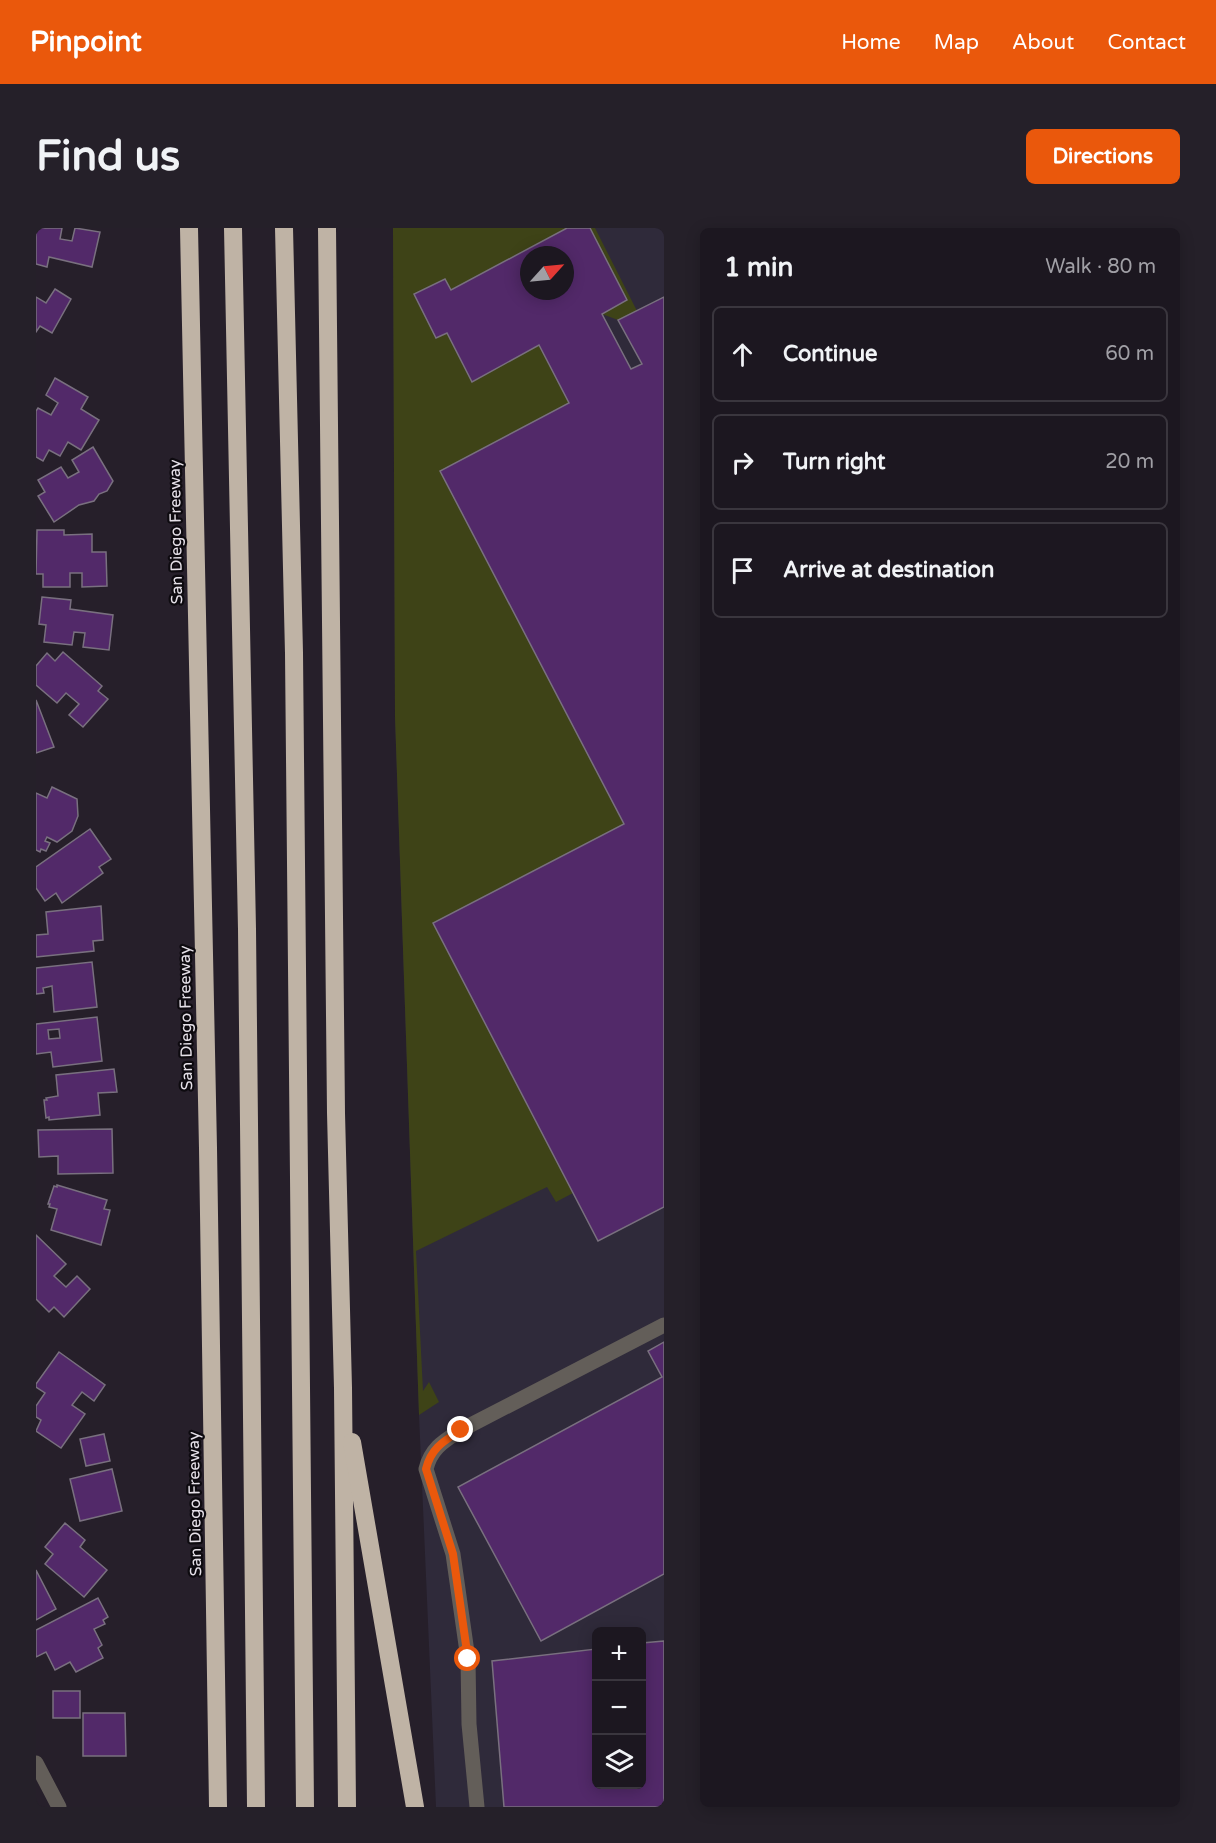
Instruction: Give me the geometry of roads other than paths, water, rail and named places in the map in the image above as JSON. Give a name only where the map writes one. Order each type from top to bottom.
[{"type":"highway","name":"San Diego Freeway","points":[[189,228],[208,1148],[218,1807]]},
{"type":"highway","points":[[233,228],[247,929],[256,1807]]},
{"type":"highway","points":[[284,228],[294,652],[305,1807]]},
{"type":"highway","points":[[327,228],[336,1113],[343,1388],[347,1807]]},
{"type":"highway","points":[[343,1388],[415,1807]]},
{"type":"street","points":[[477,1807],[468,1724],[468,1659],[453,1554],[426,1469],[429,1458],[438,1445],[461,1430],[664,1325]]},
{"type":"street","points":[[36,1763],[59,1807]]}]
